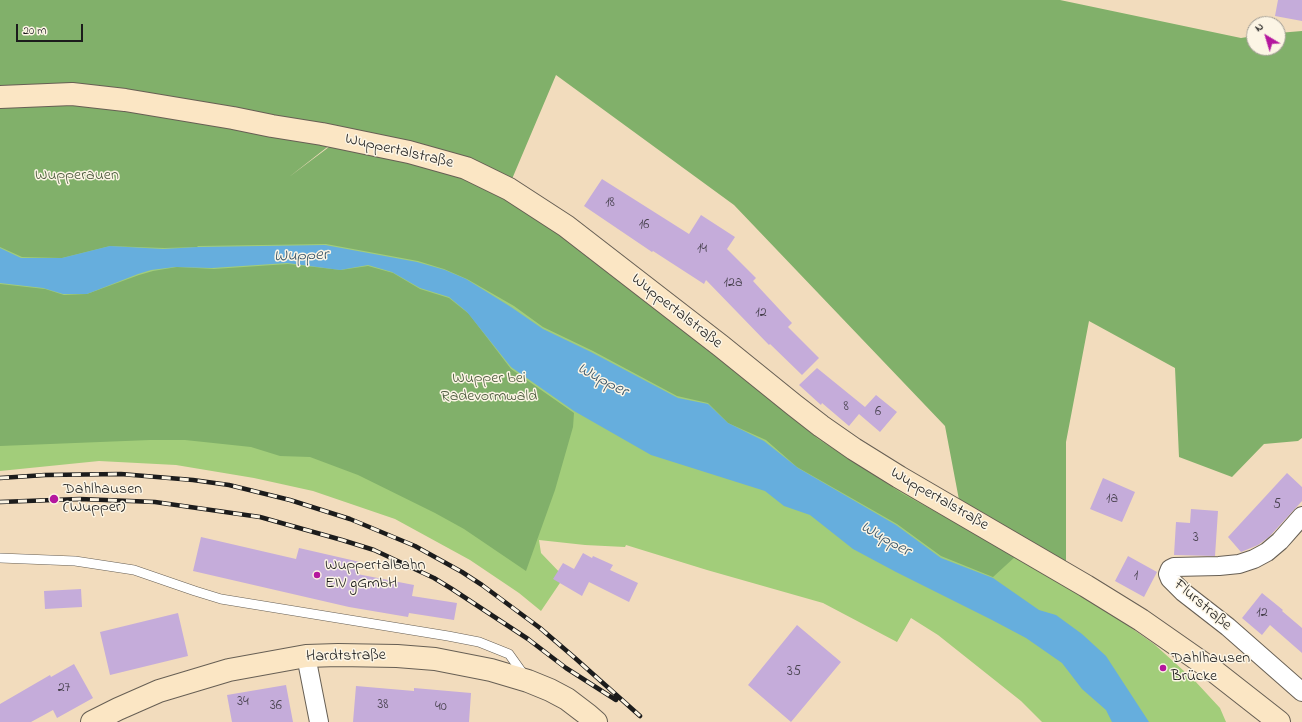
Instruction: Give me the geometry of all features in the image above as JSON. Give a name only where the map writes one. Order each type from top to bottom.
[{"type":"main road","name":"Wuppertalstraße","points":[[0,97],[72,94],[125,100],[322,134],[409,152],[466,168],[509,189],[566,226],[799,409],[854,449],[899,477],[1086,586],[1140,620],[1214,671],[1277,721]]},
{"type":"main road","name":"Hardtstraße","points":[[92,722],[118,708],[159,691],[191,680],[229,670],[306,656],[397,656],[435,659],[491,670],[528,681],[567,699],[596,722]]},
{"type":"street","name":"Flurstraße","points":[[1302,516],[1267,552],[1254,559],[1239,564],[1174,567],[1170,569],[1168,574],[1170,579],[1183,592],[1228,627],[1302,692]]},
{"type":"street","points":[[306,656],[319,722]]},
{"type":"lane","points":[[0,558],[75,561],[134,570],[221,599],[479,642],[509,654],[528,681]]},
{"type":"green space","points":[[0,0],[1060,0],[1241,38],[1246,37],[1246,56],[1286,56],[1286,32],[1302,31],[1302,438],[1298,441],[1264,444],[1232,477],[1179,457],[1175,368],[1089,321],[1066,442],[1066,567],[960,505],[945,426],[734,205],[556,75],[512,179],[414,147],[0,94]]},
{"type":"green space","name":"Wupperauen","points":[[71,97],[335,141],[289,177],[337,141],[423,156],[558,226],[718,355],[818,439],[903,494],[1016,556],[993,577],[941,556],[897,524],[797,467],[766,440],[728,423],[708,403],[677,396],[593,351],[543,327],[514,306],[467,279],[444,269],[418,261],[326,244],[164,248],[110,246],[62,258],[22,257],[0,247],[0,101]]},
{"type":"green space","name":"Wupper bei Radevormwald","points":[[0,157],[257,174],[792,418],[854,462],[1048,569],[1154,644],[1195,681],[1220,708],[1226,722],[1042,722],[1021,701],[938,635],[911,618],[897,642],[823,603],[626,545],[625,547],[585,545],[539,540],[541,553],[564,577],[541,611],[519,593],[470,560],[395,519],[313,491],[254,478],[176,465],[99,461],[0,471]]},
{"type":"green space","points":[[288,264],[341,270],[368,266],[393,273],[420,289],[449,298],[469,314],[511,369],[574,413],[573,427],[555,490],[526,571],[464,529],[435,513],[358,475],[310,457],[280,456],[251,447],[185,440],[0,446],[0,284],[45,289],[64,295],[87,294],[139,275],[177,267],[214,269]]},
{"type":"water","name":"Wupper","points":[[325,245],[417,262],[445,270],[466,279],[543,329],[591,352],[678,398],[708,404],[728,423],[764,441],[798,468],[896,525],[941,558],[993,578],[1039,610],[1056,615],[1082,634],[1106,656],[1149,722],[1112,722],[1106,710],[1082,689],[1062,663],[1026,638],[853,549],[810,515],[784,506],[765,491],[651,455],[574,411],[511,367],[467,312],[449,297],[420,288],[392,272],[368,265],[340,270],[287,263],[212,268],[175,267],[151,270],[87,294],[63,294],[43,288],[0,283],[0,248],[21,258],[62,258],[110,246],[163,249]]},
{"type":"building","points":[[1278,0],[1302,0],[1302,21],[1286,18],[1286,16],[1275,16]]},
{"type":"building","points":[[602,179],[689,234],[701,215],[735,237],[727,249],[756,278],[753,281],[792,323],[788,327],[819,358],[802,375],[770,344],[769,345],[706,280],[704,284],[653,251],[652,252],[584,206]]},
{"type":"building","points":[[817,368],[865,407],[876,395],[897,412],[880,432],[859,414],[849,426],[822,403],[821,405],[799,385]]},
{"type":"building","points":[[1287,473],[1302,487],[1302,501],[1269,537],[1258,545],[1241,552],[1228,537]]},
{"type":"building","points":[[1103,478],[1135,492],[1122,522],[1090,509]]},
{"type":"building","points":[[1191,509],[1218,511],[1215,556],[1174,555],[1176,522],[1190,523]]},
{"type":"building","points":[[201,537],[296,559],[299,548],[360,562],[357,574],[414,585],[412,596],[457,603],[454,620],[409,613],[408,617],[349,607],[193,571]]},
{"type":"building","points":[[583,553],[592,558],[593,556],[613,565],[610,570],[638,583],[629,602],[589,582],[582,596],[553,579],[563,563],[574,569]]},
{"type":"building","points":[[1128,556],[1157,572],[1144,597],[1115,581]]},
{"type":"building","points":[[81,589],[82,607],[45,609],[44,591]]},
{"type":"building","points":[[1262,593],[1302,628],[1302,653],[1270,625],[1262,635],[1242,618]]},
{"type":"building","points":[[178,613],[188,656],[110,675],[100,632]]},
{"type":"building","points":[[797,625],[841,662],[791,722],[748,685]]},
{"type":"building","points":[[74,664],[93,698],[57,718],[53,710],[31,722],[0,722],[0,704],[50,675],[51,677]]},
{"type":"building","points":[[286,685],[293,722],[232,722],[227,695]]},
{"type":"building","points":[[356,686],[414,691],[414,688],[471,693],[469,722],[353,722]]},
{"type":"railway","points":[[0,478],[45,475],[121,474],[193,480],[229,485],[290,500],[350,519],[415,546],[482,585],[540,628],[640,716]]},
{"type":"railway","points":[[0,502],[80,499],[155,502],[260,517],[374,550],[434,578],[452,589],[528,639],[566,668],[616,700]]},
{"type":"place","name":"Dahlhausen (Wupper)","points":[[54,499]]},
{"type":"place","name":"Wuppertalbahn EIV gGmbH","points":[[317,575]]},
{"type":"place","name":"Dahlhausen Brücke","points":[[1163,668]]}]
